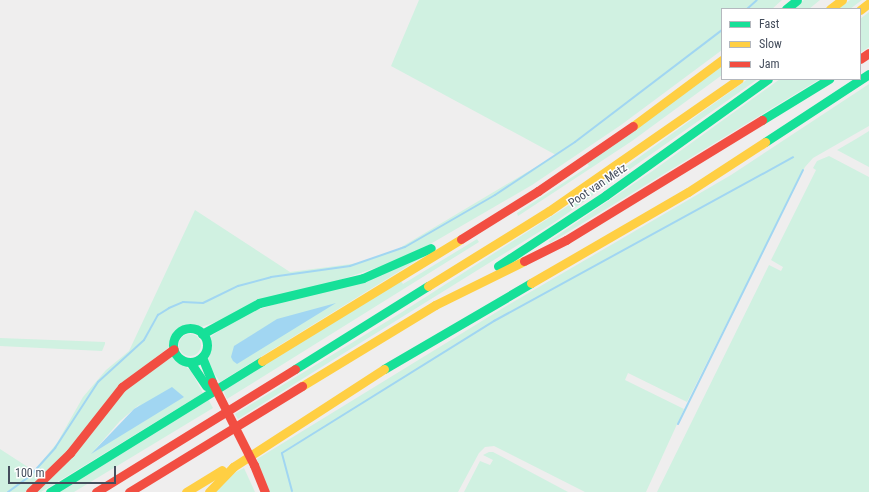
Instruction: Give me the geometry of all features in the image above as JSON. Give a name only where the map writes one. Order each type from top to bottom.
[{"type":"main road","points":[[782,8],[788,0]]},
{"type":"main road","points":[[787,8],[797,0]]},
{"type":"main road","points":[[831,8],[842,0]]},
{"type":"main road","points":[[861,9],[869,3]]},
{"type":"main road","points":[[50,492],[479,228],[585,160],[721,61]]},
{"type":"main road","points":[[96,492],[549,211],[738,80]]},
{"type":"main road","name":"Poot van Metz","points":[[435,305],[606,195],[767,80]]},
{"type":"main road","points":[[129,492],[435,305],[566,240],[827,80]]},
{"type":"main road","points":[[209,492],[233,467],[405,356],[688,192],[860,80]]},
{"type":"main road","points":[[202,334],[259,303],[362,278],[479,228]]},
{"type":"main road","points":[[202,334],[190,329],[181,331],[174,339],[174,349],[181,359],[190,362],[209,384]]},
{"type":"main road","points":[[202,334],[206,347],[202,357],[209,384],[265,492]]},
{"type":"main road","points":[[30,492],[70,453],[122,387],[174,349]]},
{"type":"main road","points":[[190,362],[202,357]]},
{"type":"main road","points":[[186,492],[304,421]]},
{"type":"main road","points":[[252,467],[259,492]]},
{"type":"green space","points":[[419,0],[782,0],[773,8],[721,8],[721,51],[621,125],[532,185],[408,257],[201,327],[189,324],[180,327],[174,332],[169,347],[142,368],[68,452],[25,492],[0,492],[0,449],[34,471],[57,443],[83,397],[106,370],[129,351],[195,210],[290,272],[359,263],[398,249],[556,155],[391,66]]},
{"type":"green space","points":[[804,0],[820,0],[810,8],[794,8]]},
{"type":"green space","points":[[850,0],[862,0],[851,8],[839,8]]},
{"type":"green space","points":[[869,12],[869,47],[861,52],[861,18]]},
{"type":"green space","points":[[721,67],[721,76],[632,141],[518,216],[517,213],[589,166],[587,163]]},
{"type":"green space","points":[[747,80],[757,80],[555,222],[238,419],[235,414],[399,314],[599,186]]},
{"type":"green space","points":[[779,80],[818,80],[550,243],[549,241],[651,172]]},
{"type":"green space","points":[[869,84],[869,126],[813,158],[805,167],[687,402],[628,373],[625,380],[684,409],[646,492],[585,492],[494,446],[485,447],[479,453],[458,492],[269,492],[257,459],[508,305],[731,175]]},
{"type":"green space","points":[[869,131],[869,167],[837,150],[856,139]]},
{"type":"green space","points":[[829,156],[869,177],[869,492],[657,492],[769,265],[781,271],[783,267],[771,260],[816,170],[813,168],[817,161]]},
{"type":"green space","points":[[477,239],[479,242],[227,399],[223,390],[400,280],[403,284]]},
{"type":"green space","points":[[421,258],[220,382],[208,364],[209,338],[241,315]]},
{"type":"green space","points":[[186,334],[194,334],[201,341],[201,349],[194,356],[186,356],[179,349],[179,341]]},
{"type":"green space","points":[[0,338],[105,342],[105,344],[102,351],[0,346]]},
{"type":"green space","points":[[173,356],[191,371],[203,393],[41,492],[35,492],[124,389]],"holes":[[[141,403],[92,453],[120,421]]]},
{"type":"green space","points":[[208,399],[213,408],[74,492],[57,492]]},
{"type":"green space","points":[[493,452],[568,492],[464,492],[480,461],[490,465],[493,460],[483,455]]},
{"type":"green space","points":[[244,468],[255,492],[213,492],[236,472]]},
{"type":"water","points":[[336,303],[237,364],[233,361],[231,357],[234,346],[277,319]]},
{"type":"water","points":[[172,387],[184,397],[91,454],[134,409]]},
{"type":"waterway","points":[[748,8],[757,0]]},
{"type":"waterway","points":[[8,492],[30,476],[55,448],[98,382],[144,340],[158,315],[183,302],[203,303],[238,286],[271,277],[350,266],[405,247],[495,195],[575,142],[721,31]]},
{"type":"waterway","points":[[292,491],[282,453],[494,321],[793,157]]},
{"type":"waterway","points":[[678,424],[803,170]]},
{"type":"traffic: fast","points":[[787,8],[797,0]]},
{"type":"traffic: fast","points":[[861,79],[869,74]]},
{"type":"traffic: fast","points":[[498,266],[606,195],[767,80]]},
{"type":"traffic: fast","points":[[762,120],[827,80]]},
{"type":"traffic: fast","points":[[765,142],[860,80]]},
{"type":"traffic: fast","points":[[202,334],[259,303],[363,278],[431,248]]},
{"type":"traffic: fast","points":[[384,369],[531,283]]},
{"type":"traffic: fast","points":[[295,369],[428,286]]},
{"type":"traffic: fast","points":[[190,328],[202,333],[207,345],[202,357],[190,362],[178,357],[173,345],[178,333],[190,328]]},
{"type":"traffic: fast","points":[[202,357],[212,382]]},
{"type":"traffic: fast","points":[[50,492],[262,361]]},
{"type":"traffic: fast","points":[[190,362],[206,386]]},
{"type":"traffic: slow","points":[[831,8],[842,0]]},
{"type":"traffic: slow","points":[[861,9],[869,3]]},
{"type":"traffic: slow","points":[[633,126],[721,61]]},
{"type":"traffic: slow","points":[[428,286],[549,211],[738,80]]},
{"type":"traffic: slow","points":[[531,283],[688,192],[765,142]]},
{"type":"traffic: slow","points":[[262,361],[461,239]]},
{"type":"traffic: slow","points":[[302,386],[435,305],[524,261]]},
{"type":"traffic: slow","points":[[209,492],[233,467],[384,369]]},
{"type":"traffic: slow","points":[[186,492],[222,470]]},
{"type":"traffic: jam","points":[[861,58],[869,53]]},
{"type":"traffic: jam","points":[[524,261],[566,240],[762,120]]},
{"type":"traffic: jam","points":[[461,239],[538,191],[633,126]]},
{"type":"traffic: jam","points":[[30,492],[70,453],[122,387],[174,349]]},
{"type":"traffic: jam","points":[[96,492],[295,369]]},
{"type":"traffic: jam","points":[[212,382],[254,465]]},
{"type":"traffic: jam","points":[[129,492],[302,386]]},
{"type":"traffic: jam","points":[[254,465],[265,492]]}]
